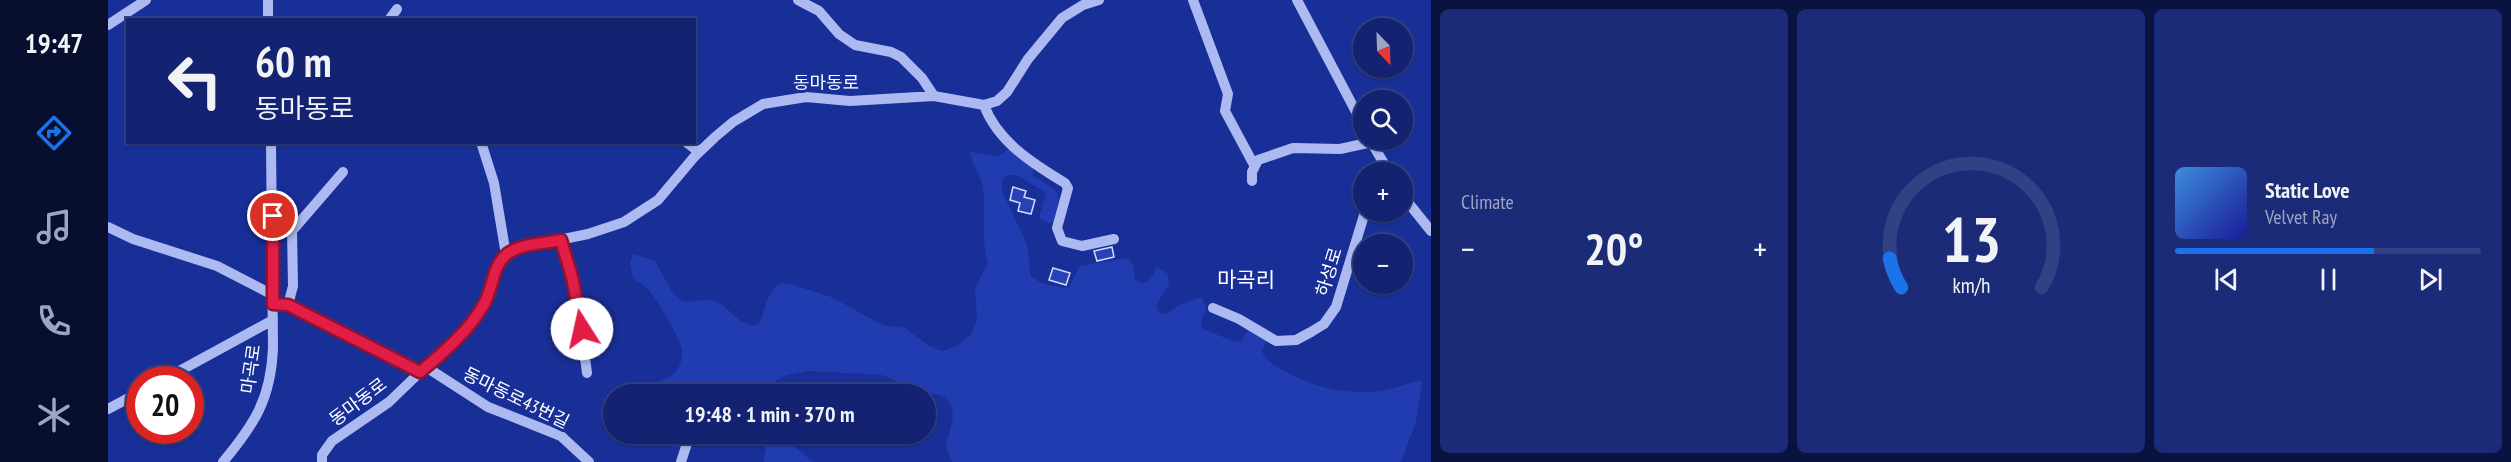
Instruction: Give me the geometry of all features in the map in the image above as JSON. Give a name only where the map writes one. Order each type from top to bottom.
[{"type":"street","points":[[108,26],[146,0]]},
{"type":"street","points":[[268,0],[268,18]]},
{"type":"street","points":[[798,0],[819,10],[839,34],[855,45],[891,52],[901,57],[922,78],[934,96]]},
{"type":"street","points":[[1099,0],[1083,5],[1062,18],[1033,52],[1007,92],[997,101],[984,105],[995,127],[1013,147],[1031,162],[1065,183],[1068,188],[1057,228],[1062,241],[1082,246],[1114,239]]},
{"type":"street","points":[[1193,0],[1228,94],[1225,111],[1254,165]]},
{"type":"street","points":[[1298,0],[1353,106]]},
{"type":"street","points":[[391,18],[398,9]]},
{"type":"street","name":"동마동로","points":[[322,462],[322,455],[332,441],[378,412],[477,316],[489,294],[500,262],[506,255],[525,246],[561,240],[624,222],[646,209],[668,190],[699,152],[733,122],[757,107],[775,101],[806,96],[850,101],[934,96],[984,105]]},
{"type":"street","name":"마곡로","points":[[223,462],[253,423],[268,391],[272,362],[273,320],[271,144]]},
{"type":"street","points":[[482,144],[494,183],[506,255]]},
{"type":"street","points":[[689,144],[699,152]]},
{"type":"street","points":[[1252,181],[1254,165],[1258,160],[1293,148],[1340,149],[1353,146]]},
{"type":"street","points":[[108,227],[133,239],[217,266],[273,299],[288,305],[293,286],[292,231],[343,172]]},
{"type":"street","points":[[1413,209],[1431,231]]},
{"type":"street","name":"하성로","points":[[1213,308],[1239,319],[1276,341],[1296,340],[1311,332],[1324,324],[1336,307],[1362,222]]},
{"type":"street","points":[[561,240],[578,304],[587,373]]},
{"type":"street","name":"동마동로","points":[[288,305],[423,369]]},
{"type":"street","points":[[189,366],[273,320]]},
{"type":"street","name":"동마동로43번길","points":[[423,369],[488,407],[561,436],[589,462]]},
{"type":"street","points":[[108,409],[126,399]]},
{"type":"street","points":[[681,462],[687,444]]},
{"type":"shaded area","points":[[1007,150],[1012,150],[1033,168],[1033,176],[1057,193],[1058,203],[1054,221],[1050,224],[1039,218],[1046,193],[1017,175],[1007,175],[1002,180],[1002,191],[1027,244],[1031,277],[1042,283],[1068,289],[1080,266],[1127,258],[1133,265],[1135,280],[1139,282],[1149,281],[1157,267],[1168,274],[1169,285],[1156,305],[1159,313],[1167,314],[1179,305],[1202,297],[1206,307],[1201,322],[1203,329],[1235,342],[1242,341],[1246,333],[1250,331],[1266,341],[1262,351],[1269,361],[1298,378],[1334,390],[1359,392],[1386,390],[1422,381],[1416,422],[1401,462],[953,462],[946,448],[953,416],[952,410],[946,397],[936,394],[936,384],[904,384],[882,375],[808,371],[785,376],[769,384],[648,384],[671,376],[679,365],[682,351],[678,338],[657,301],[646,287],[633,278],[630,263],[633,254],[655,261],[672,292],[682,301],[715,301],[749,325],[759,324],[772,292],[781,284],[787,283],[831,297],[883,325],[905,328],[929,346],[942,351],[957,346],[971,335],[977,319],[975,288],[988,263],[984,245],[983,188],[970,152],[999,156]]},
{"type":"shaded area","points":[[662,444],[682,444],[675,448]]},
{"type":"shaded area","points":[[766,444],[790,444],[813,462],[764,462]]},
{"type":"building","points":[[1013,187],[1026,191],[1024,197],[1035,200],[1031,214],[1018,211],[1020,203],[1010,200]]},
{"type":"building","points":[[1112,247],[1114,257],[1097,261],[1094,251]]},
{"type":"building","points":[[1053,268],[1070,273],[1066,285],[1049,280]]},
{"type":"district","name":"마곡리","points":[[1246,280]]},
{"type":"route","points":[[273,216],[273,304],[288,305],[420,372],[477,316],[489,294],[500,262],[515,249],[525,246],[561,240],[572,277],[582,329]]}]
